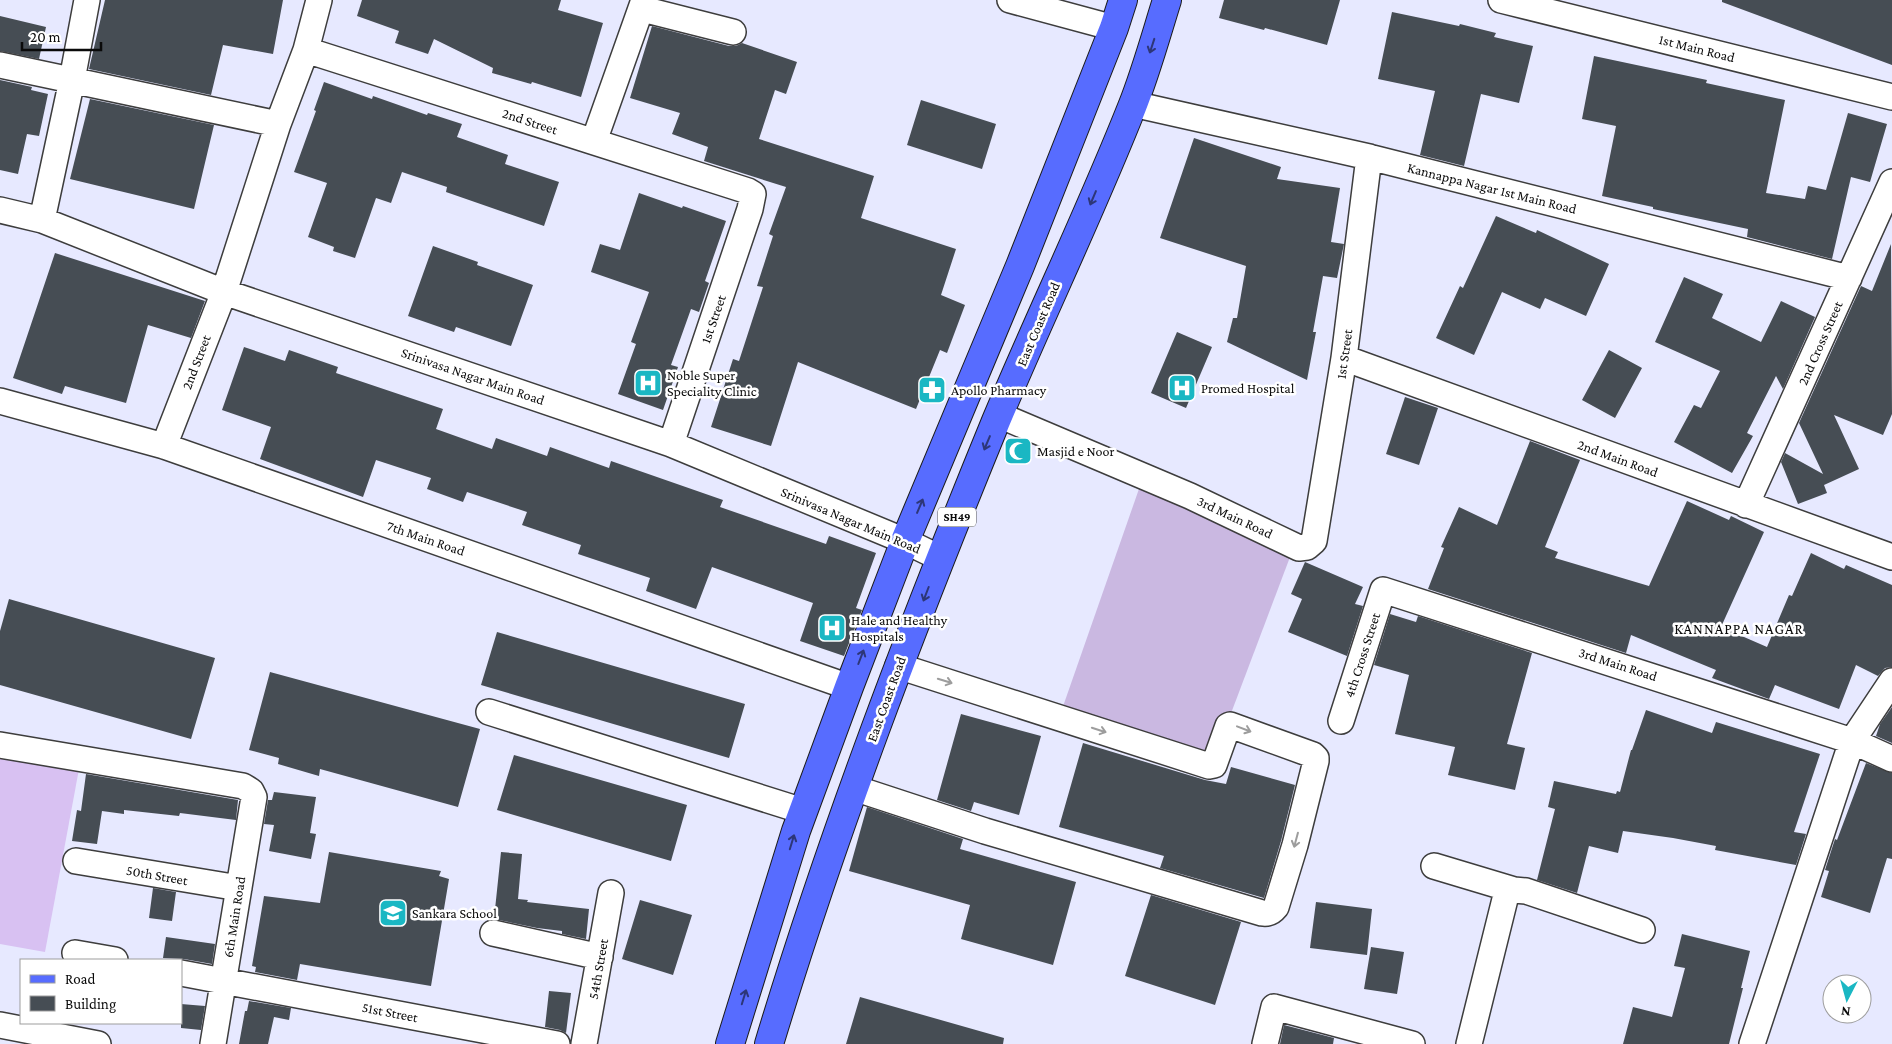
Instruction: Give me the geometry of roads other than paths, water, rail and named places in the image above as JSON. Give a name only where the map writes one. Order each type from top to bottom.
[{"type":"main road","name":"SH49","points":[[730,1044],[803,812],[849,687],[905,541],[1020,266],[1114,28],[1123,0]]},
{"type":"main road","name":"East Coast Road","points":[[769,1044],[796,954],[898,666],[999,415],[1134,104],[1167,0]]},
{"type":"street","points":[[42,220],[87,0]]},
{"type":"street","name":"2nd Street","points":[[164,446],[224,292],[278,124],[306,50],[319,0]]},
{"type":"street","points":[[1010,0],[1114,28]]},
{"type":"street","name":"1st Main Road","points":[[1502,0],[1892,97]]},
{"type":"street","points":[[594,142],[643,4],[733,32]]},
{"type":"street","name":"2nd Street","points":[[306,50],[753,194]]},
{"type":"street","points":[[0,65],[278,124]]},
{"type":"street","name":"Kannappa Nagar 1st Main Road","points":[[1134,104],[1369,157],[1849,278]]},
{"type":"street","name":"1st Street","points":[[1307,547],[1314,541],[1344,358],[1369,157]]},
{"type":"street","name":"2nd Cross Street","points":[[1746,505],[1892,182]]},
{"type":"street","name":"1st Street","points":[[671,444],[750,209],[753,194]]},
{"type":"street","name":"Srinivasa Nagar Main Road","points":[[0,210],[42,220],[224,292],[671,444],[905,541],[940,558]]},
{"type":"street","name":"2nd Main Road","points":[[1344,358],[1892,557]]},
{"type":"street","name":"7th Main Road","points":[[0,401],[164,446],[849,687]]},
{"type":"street","name":"3rd Main Road","points":[[999,415],[1190,496],[1299,548],[1307,547]]},
{"type":"street","name":"3rd Main Road","points":[[1382,590],[1852,741],[1892,759]]},
{"type":"street","name":"4th Cross Street","points":[[1341,721],[1382,590]]},
{"type":"street","points":[[854,788],[985,832],[1262,913],[1272,912],[1276,907],[1295,845],[1316,761],[1313,755],[1230,724],[1214,765],[1209,766],[898,666]]},
{"type":"street","points":[[1752,1044],[1852,741],[1892,681]]},
{"type":"street","points":[[490,712],[803,812]]},
{"type":"street","name":"6th Main Road","points":[[0,745],[243,786],[252,791],[254,798],[213,1044]]},
{"type":"street","name":"50th Street","points":[[76,861],[239,888]]},
{"type":"street","points":[[1434,866],[1526,892],[1642,930]]},
{"type":"street","points":[[1469,1044],[1506,895],[1514,890]]},
{"type":"street","name":"54th Street","points":[[584,1044],[611,893]]},
{"type":"street","points":[[493,933],[600,957]]},
{"type":"street","points":[[75,953],[109,959]]},
{"type":"street","name":"51st Street","points":[[182,973],[557,1044]]},
{"type":"street","points":[[1265,1044],[1274,1007],[1412,1044]]},
{"type":"street","points":[[0,1025],[98,1044]]},
{"type":"place","name":"Noble Super Speciality Clinic","points":[[648,383]]},
{"type":"place","name":"Promed Hospital","points":[[1182,388]]},
{"type":"place","name":"Apollo Pharmacy","points":[[932,390]]},
{"type":"place","name":"Masjid e Noor","points":[[1018,451]]},
{"type":"place","name":"Hale and Healthy Hospitals","points":[[832,628]]},
{"type":"place","name":"Sankara School","points":[[393,913]]},
{"type":"district","name":"KANNAPPA NAGAR","points":[[1739,629]]}]
